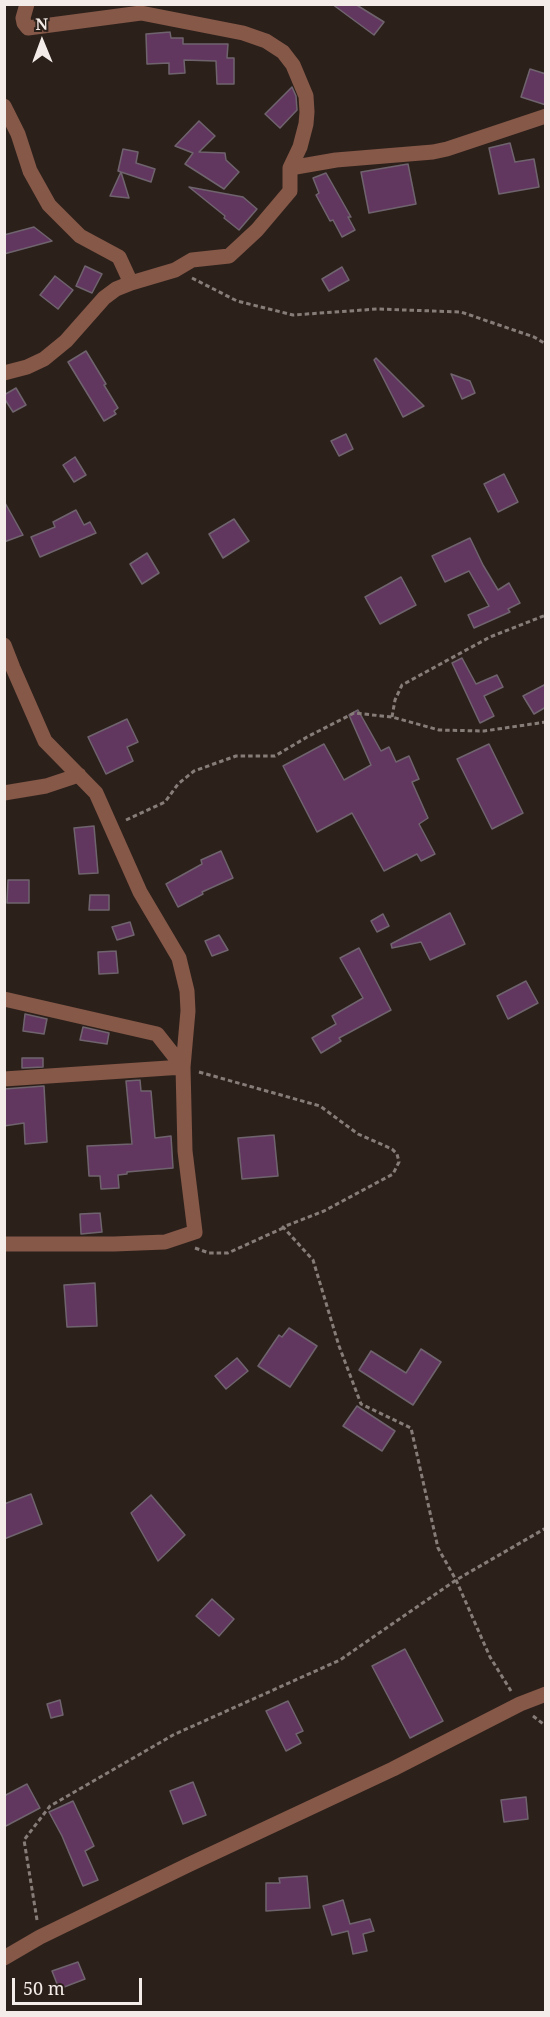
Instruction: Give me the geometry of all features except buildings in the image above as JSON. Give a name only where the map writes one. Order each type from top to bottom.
[{"type":"street","points":[[4,373],[27,367],[44,359],[66,341],[104,298],[116,290],[131,283],[175,270],[192,260],[229,256],[257,230],[290,191],[290,168],[300,147],[306,124],[306,96],[293,65],[283,52],[266,41],[243,33],[141,13],[28,28],[23,18],[27,4]]},
{"type":"street","points":[[4,106],[18,134],[30,171],[49,205],[80,236],[119,257],[131,283]]},
{"type":"street","points":[[290,168],[336,160],[433,152],[546,116]]},
{"type":"street","points":[[4,645],[45,741],[96,793],[140,892],[179,958],[187,991],[188,1011],[183,1067],[186,1151],[195,1232],[165,1242],[4,1244]]},
{"type":"street","points":[[4,793],[46,786],[79,776]]},
{"type":"street","points":[[4,999],[157,1034],[183,1067]]},
{"type":"street","points":[[4,1079],[183,1067]]},
{"type":"street","points":[[4,1958],[40,1937],[188,1864],[393,1769],[520,1704],[546,1694]]},
{"type":"path","points":[[175,270],[237,301],[292,315],[377,309],[460,312],[534,337],[546,345]]},
{"type":"path","points":[[392,717],[395,700],[402,685],[490,637],[518,624],[546,615]]},
{"type":"path","points":[[110,827],[165,802],[178,784],[194,771],[236,756],[275,756],[354,713],[392,717],[439,730],[484,730],[546,722]]},
{"type":"path","points":[[183,1067],[320,1106],[358,1134],[392,1149],[398,1154],[399,1162],[393,1174],[324,1211],[228,1253],[195,1250],[195,1232]]},
{"type":"path","points":[[283,1227],[313,1260],[339,1346],[361,1404],[411,1428],[438,1548],[456,1580],[489,1657],[520,1704],[546,1726]]},
{"type":"path","points":[[40,1937],[24,1840],[51,1806],[173,1735],[340,1660],[456,1580],[546,1528]]}]
